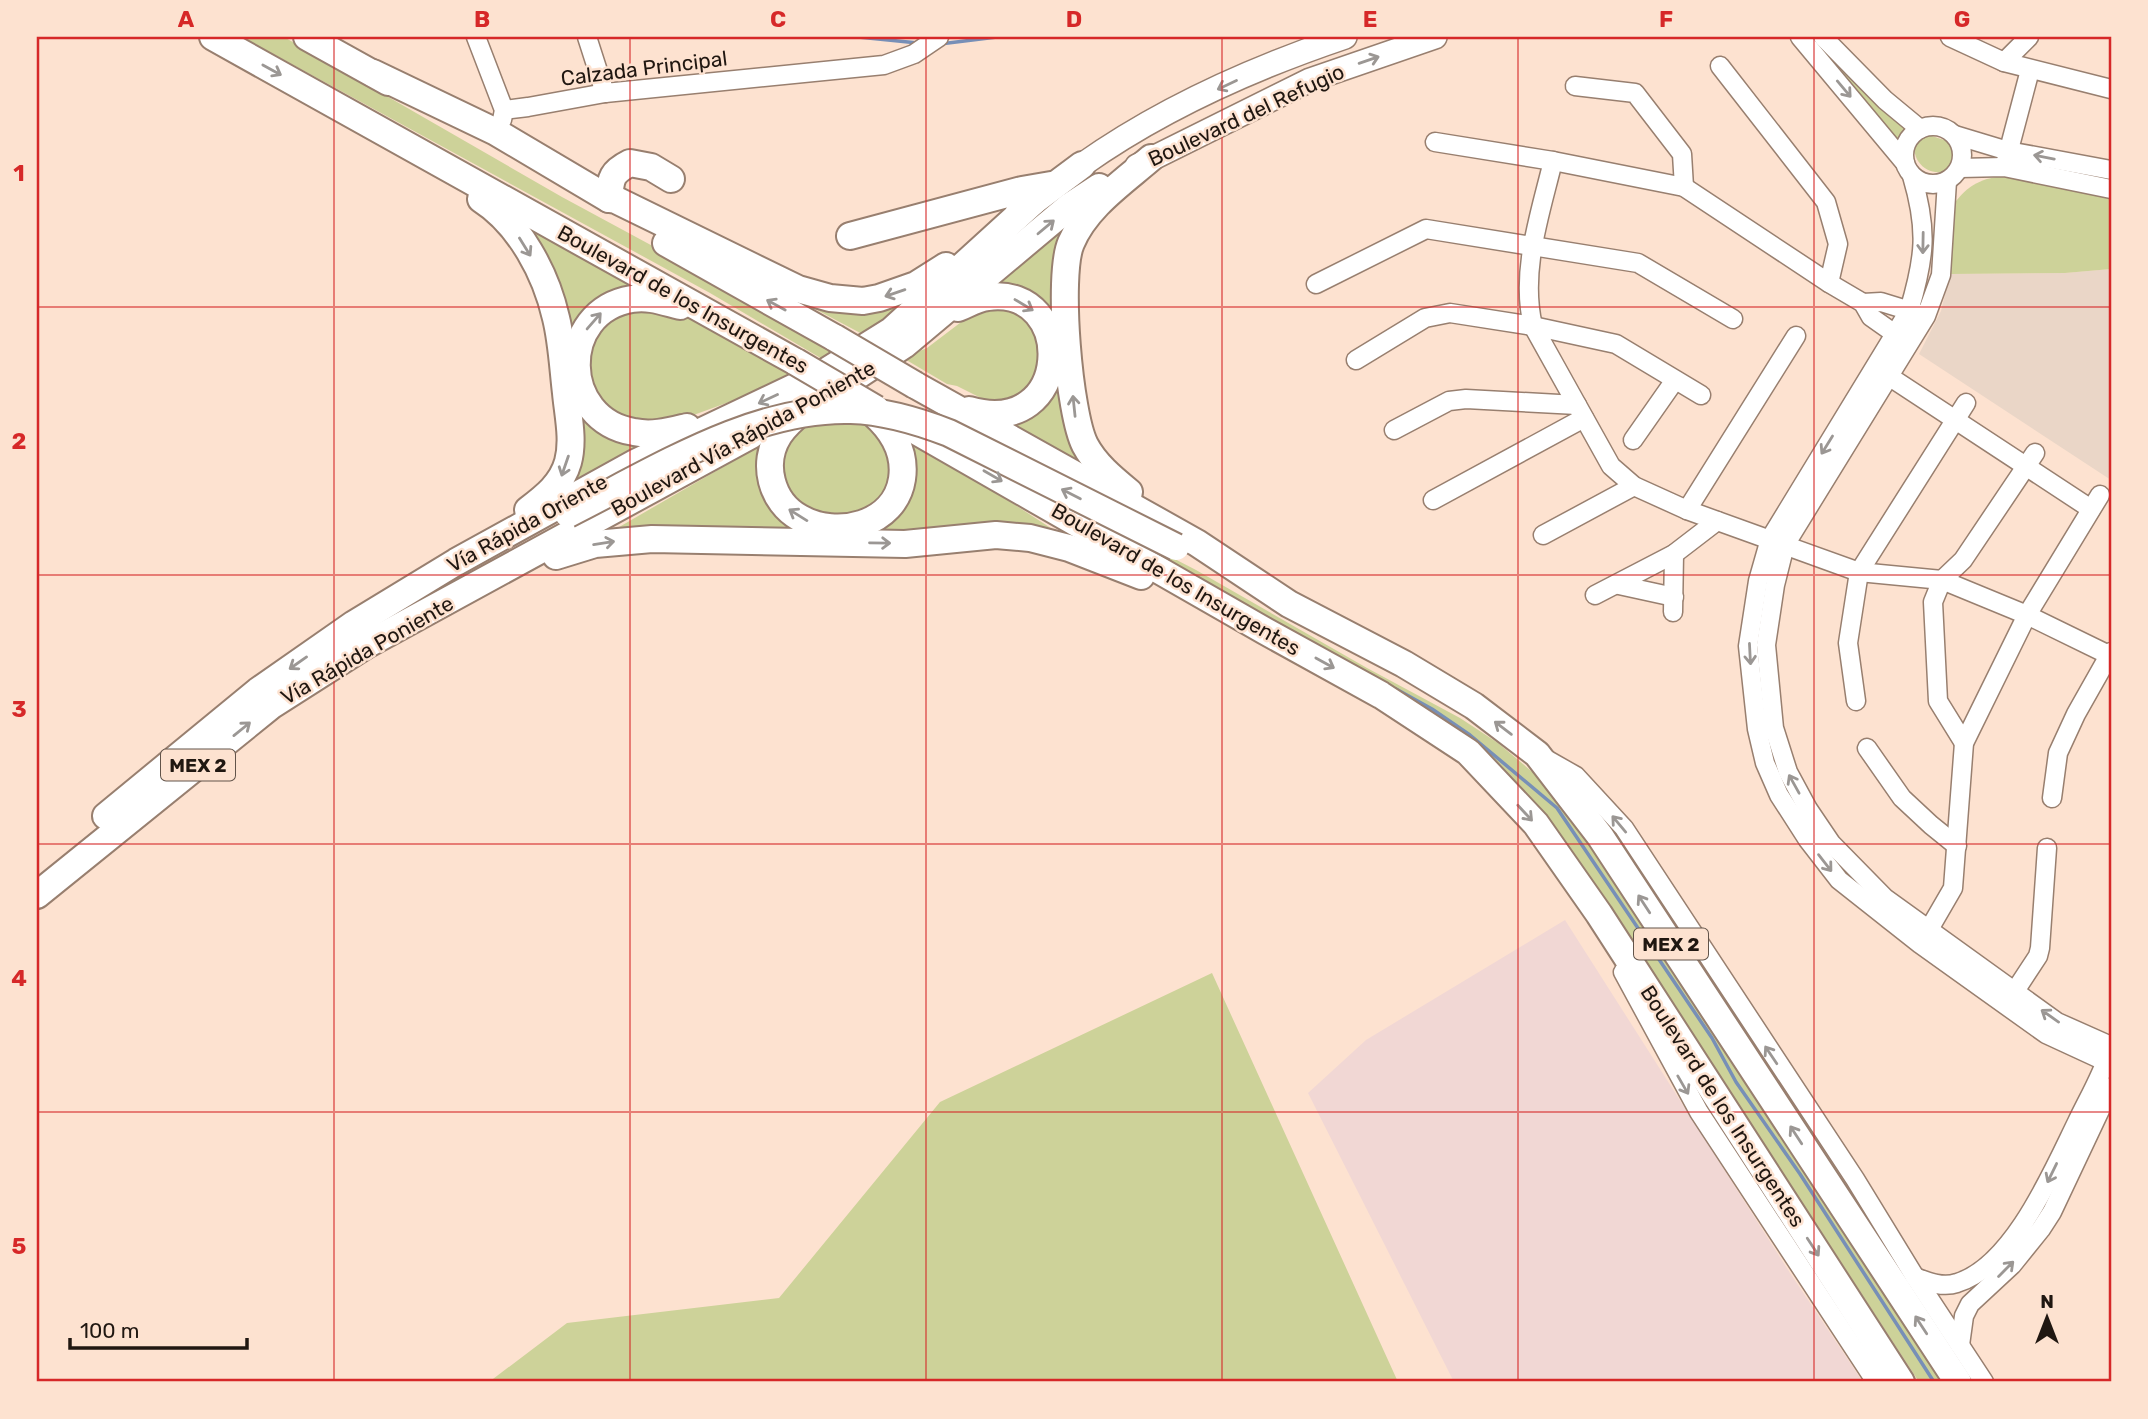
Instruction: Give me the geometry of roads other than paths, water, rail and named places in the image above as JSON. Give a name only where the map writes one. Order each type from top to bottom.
[{"type":"highway","name":"Boulevard de los Insurgentes","points":[[213,37],[715,316],[853,395],[888,421],[1381,695],[1468,752],[1536,824],[1599,914],[1900,1382]]},
{"type":"highway","name":"Boulevard de los Insurgentes","points":[[307,37],[940,398],[1289,604],[1416,671],[1474,706],[1537,754],[1600,836],[1958,1382]]},
{"type":"highway","points":[[337,37],[366,69],[500,121],[609,199],[616,200],[806,293],[830,298],[855,301],[892,295],[929,277],[1082,165]]},
{"type":"highway","points":[[356,117],[486,202],[503,216],[540,272],[557,320],[570,441],[564,471],[545,498],[456,562]]},
{"type":"highway","points":[[1151,158],[1090,212],[1067,253],[1064,289],[1074,409],[1080,433],[1095,461],[1186,545]]},
{"type":"highway","points":[[609,199],[611,179],[618,169],[630,163],[651,167],[671,179]]},
{"type":"highway","points":[[850,236],[1022,190],[1056,184]]},
{"type":"highway","name":"Boulevard Vía Rápida Poniente","points":[[470,590],[826,394],[904,345],[1070,206],[1099,187]]},
{"type":"highway","name":"Vía Rápida Oriente","points":[[37,873],[258,691],[354,624],[456,562],[659,450],[822,374],[891,331],[1033,202]]},
{"type":"highway","points":[[937,318],[985,298],[1012,299],[1027,306],[1045,324],[1052,358],[1050,374],[1041,391],[1014,410],[980,413],[940,398]]},
{"type":"highway","points":[[715,316],[653,299],[621,301],[601,313],[586,331],[577,352],[576,373],[581,391],[596,412],[611,424],[631,432],[660,432],[727,418]]},
{"type":"highway","points":[[826,394],[784,428],[771,453],[769,468],[773,487],[785,506],[799,517],[821,525],[853,526],[871,521],[887,510],[900,488],[903,470],[899,447],[888,421]]},
{"type":"highway","points":[[354,624],[686,455],[747,428],[805,412],[853,410],[902,418],[949,433],[1186,545]]},
{"type":"highway","points":[[470,590],[568,551],[613,541],[652,539],[905,544],[1011,535],[1069,548],[1123,568],[1265,631]]},
{"type":"highway","name":"Vía Rápida Poniente","points":[[37,895],[272,705],[366,645],[470,590]]},
{"type":"main road","name":"Boulevard del Refugio","points":[[1082,165],[1110,145],[1178,108],[1289,56],[1345,37]]},
{"type":"main road","name":"Boulevard del Refugio","points":[[1099,187],[1151,158],[1310,80],[1435,37]]},
{"type":"street","points":[[476,37],[500,121]]},
{"type":"street","points":[[587,37],[605,93]]},
{"type":"street","name":"Calzada Principal","points":[[500,121],[528,107],[605,93],[884,65],[914,54],[939,37]]},
{"type":"street","points":[[1800,37],[1908,169],[1929,184],[2006,159],[2111,170]]},
{"type":"street","points":[[1823,37],[1885,100],[1920,130]]},
{"type":"street","points":[[1950,37],[2004,62],[2110,87]]},
{"type":"street","points":[[2004,62],[2029,37]]},
{"type":"street","points":[[1720,66],[1826,202],[1838,244],[1829,284]]},
{"type":"street","points":[[2006,159],[2030,70]]},
{"type":"street","points":[[1575,86],[1635,93],[1682,154],[1684,187]]},
{"type":"street","points":[[1918,314],[1919,277],[1924,244],[1922,209],[1908,169],[1905,147],[1908,140],[1920,130],[1938,127],[1948,130],[2006,159],[2111,189]]},
{"type":"street","points":[[1955,135],[1962,151],[1954,174],[1941,275],[1777,542],[1758,582],[1748,646],[1757,729],[1765,763],[1779,795],[1808,840],[1839,880],[1925,937],[2015,991],[2057,1022],[2110,1053]]},
{"type":"street","points":[[1434,142],[1553,161],[1684,187],[1829,284],[1863,303],[1871,317],[1902,340]]},
{"type":"street","points":[[1553,161],[1533,244],[1528,305],[1533,326],[1611,466],[1634,486],[1717,521],[1859,572],[1942,580],[2028,615],[2111,654],[2076,714],[2058,753],[2052,798]]},
{"type":"street","points":[[1316,284],[1426,229],[1533,244],[1638,263],[1733,319]]},
{"type":"street","points":[[1863,303],[1881,302],[1918,314]]},
{"type":"street","points":[[1356,360],[1425,318],[1450,313],[1533,326],[1616,344],[1701,395]]},
{"type":"street","points":[[1688,510],[1796,337]]},
{"type":"street","points":[[1777,542],[1889,377],[1902,340]]},
{"type":"street","points":[[1889,377],[1955,421],[2030,460],[2096,502],[2028,615],[1964,743],[1953,888],[1925,937]]},
{"type":"street","points":[[1633,440],[1675,380]]},
{"type":"street","points":[[1394,430],[1449,401],[1466,399],[1580,412]]},
{"type":"street","points":[[1856,701],[1848,643],[1859,572],[1966,403]]},
{"type":"street","points":[[1433,500],[1580,412]]},
{"type":"street","points":[[1964,743],[1938,701],[1933,602],[1942,580],[1963,560],[2030,460]]},
{"type":"street","points":[[1543,535],[1634,486]]},
{"type":"street","points":[[1595,595],[1674,555],[1717,521]]},
{"type":"street","points":[[1619,585],[1673,604],[1674,555]]},
{"type":"street","points":[[1867,748],[1902,797],[1957,846]]},
{"type":"street","points":[[1537,754],[1576,776],[1624,828],[1984,1382]]},
{"type":"street","points":[[2015,991],[2038,956],[2040,948],[2047,848]]},
{"type":"street","points":[[1599,914],[1602,930],[1699,1112],[1875,1382]]},
{"type":"street","points":[[1925,937],[2046,1034],[2110,1053]]},
{"type":"street","points":[[1959,1345],[1964,1316],[1970,1304],[2012,1265],[2052,1212],[2110,1053]]},
{"type":"street","points":[[1915,1277],[1935,1284],[1954,1285],[1970,1278],[2000,1253],[2024,1223],[2111,1087]]},
{"type":"waterway","points":[[858,37],[918,43]]},
{"type":"waterway","points":[[940,44],[997,37]]},
{"type":"waterway","points":[[1396,689],[1470,735],[1557,808],[1712,1038],[1736,1082],[1800,1174],[1934,1382]]}]
